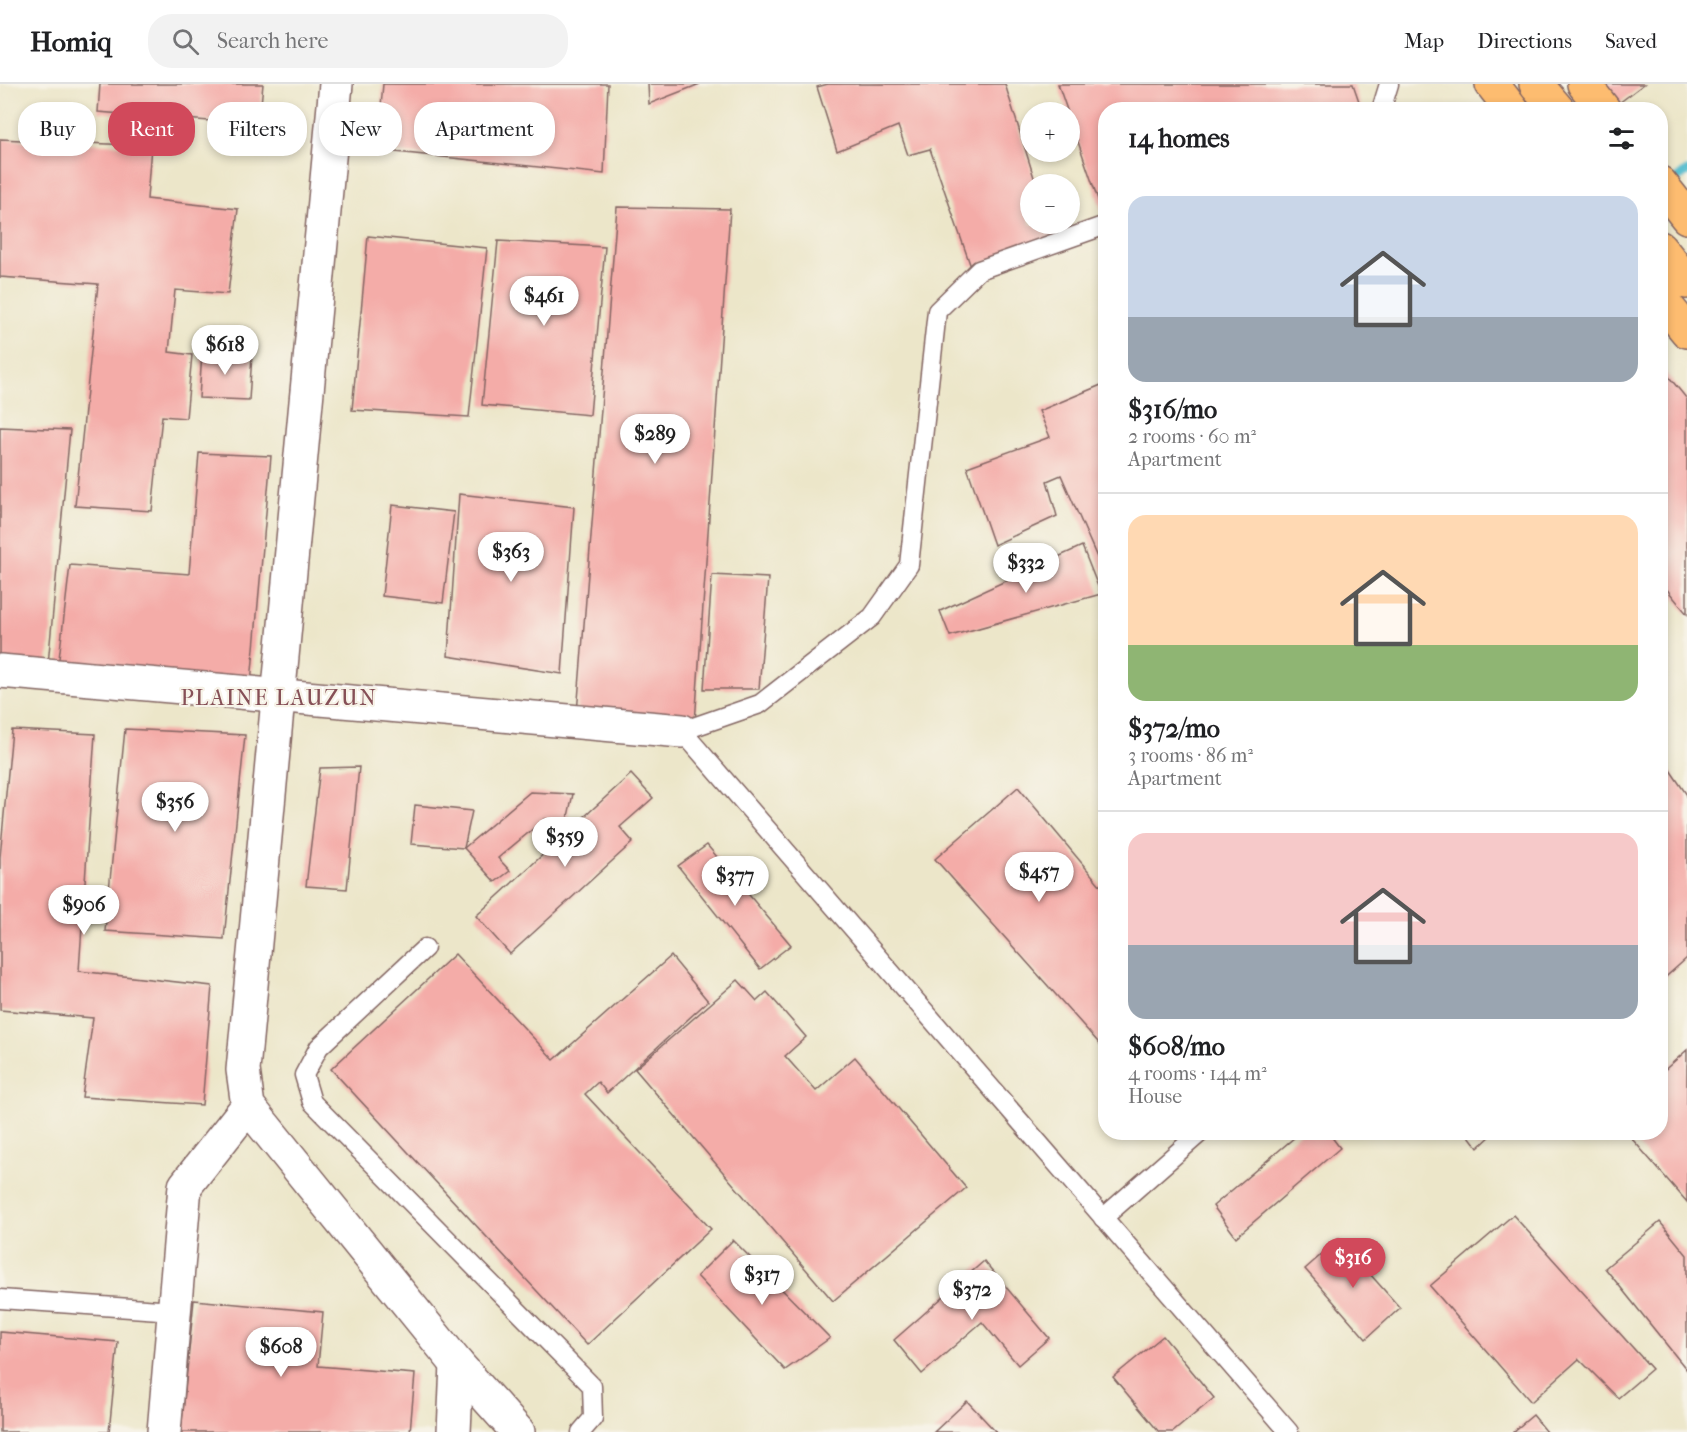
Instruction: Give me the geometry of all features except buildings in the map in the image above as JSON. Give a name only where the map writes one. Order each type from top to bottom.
[{"type":"highway","points":[[1492,84],[1506,102]]},
{"type":"highway","points":[[1536,84],[1551,102]]},
{"type":"highway","points":[[1584,84],[1598,102]]},
{"type":"highway","points":[[1668,193],[1687,217]]},
{"type":"highway","points":[[1668,258],[1687,282]]},
{"type":"highway","points":[[1668,308],[1687,331]]},
{"type":"street","points":[[336,84],[243,1070],[248,1106],[457,1364],[518,1432]]},
{"type":"street","points":[[0,671],[682,731]]},
{"type":"street","points":[[164,1432],[184,1186],[248,1106]]},
{"type":"street","points":[[454,1432],[457,1364]]},
{"type":"lane","points":[[1383,102],[1389,84]]},
{"type":"lane","points":[[1098,228],[979,270],[937,311],[909,565],[872,617],[760,704],[682,731],[1289,1432]]},
{"type":"lane","points":[[425,948],[319,1047],[304,1075],[312,1102],[592,1386],[593,1418],[581,1432]]},
{"type":"lane","points":[[1103,1218],[1192,1140]]},
{"type":"lane","points":[[0,1299],[174,1311]]},
{"type":"waterway","points":[[1677,179],[1687,171]]},
{"type":"district","name":"PLAINE LAUZUN","points":[[279,697]]}]
